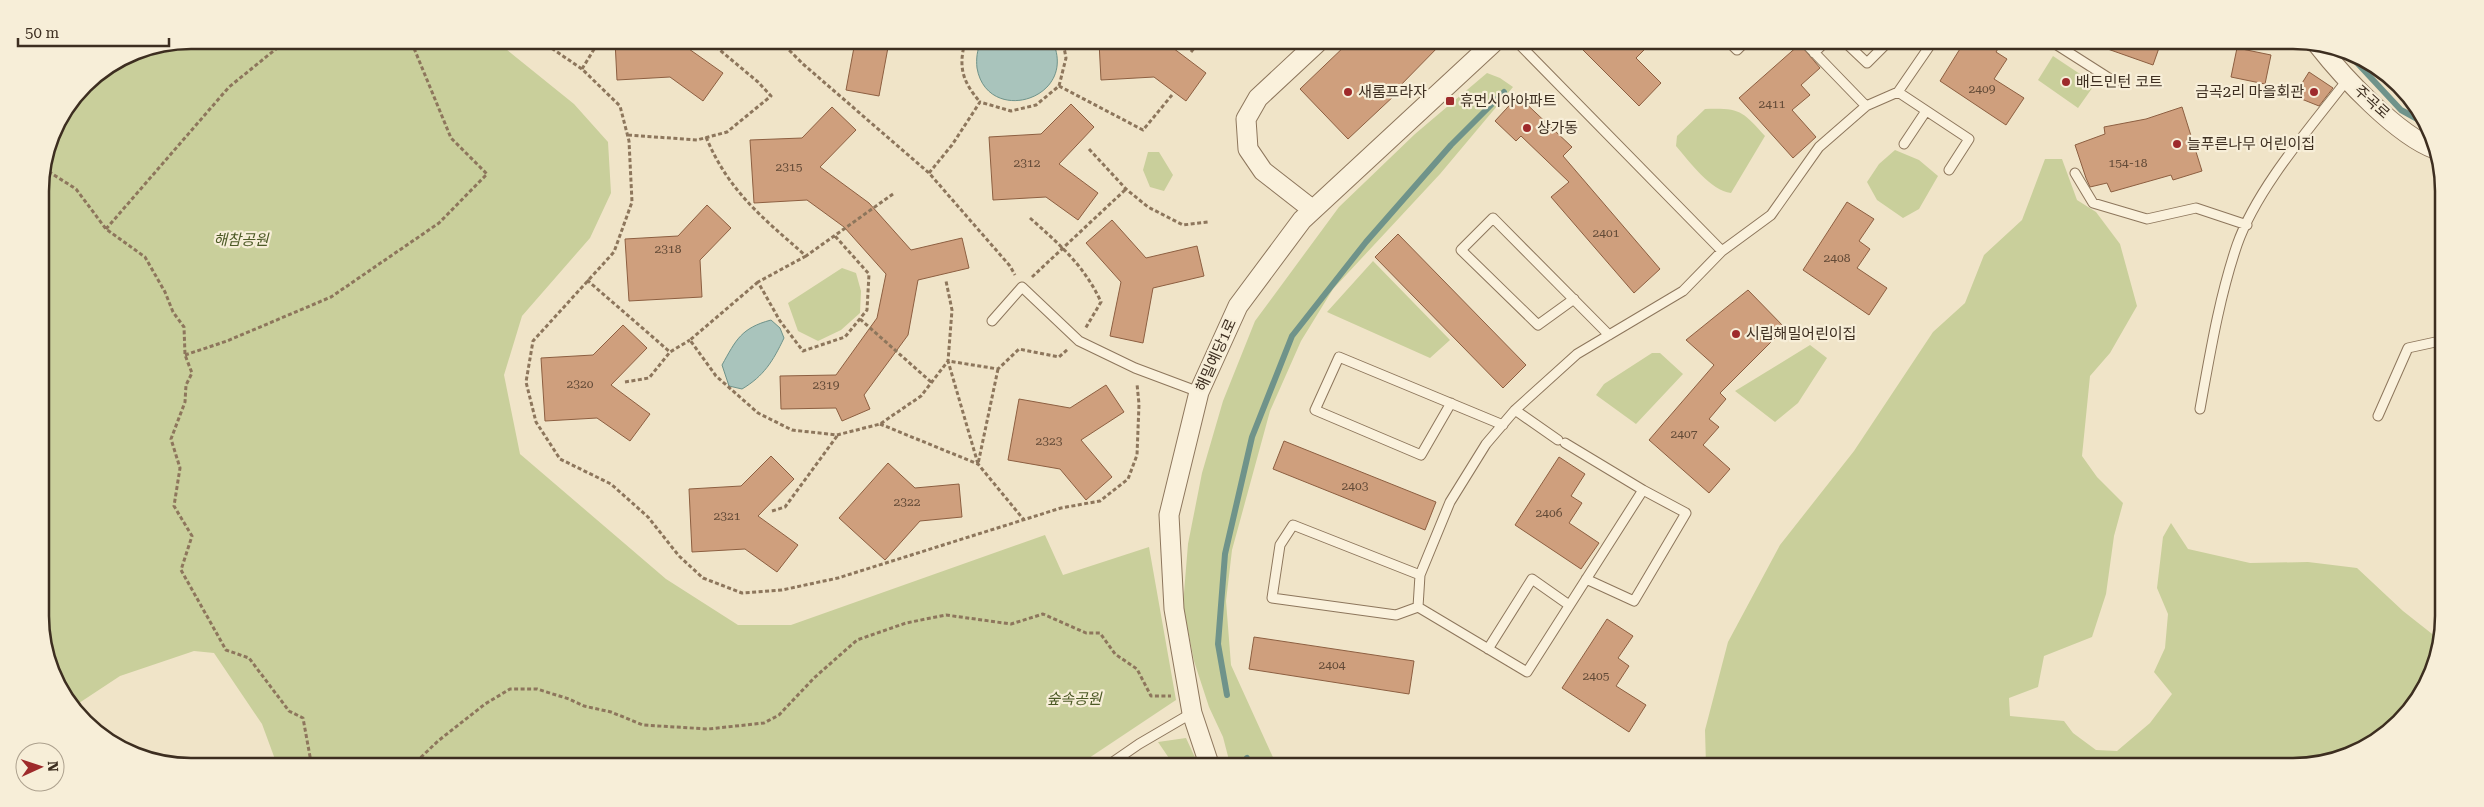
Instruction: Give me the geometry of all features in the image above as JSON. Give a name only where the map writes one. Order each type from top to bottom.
[{"type":"street","points":[[1311,49],[1258,98],[1246,119],[1248,149],[1263,171],[1313,210]]},
{"type":"street","name":"해밀예당1로","points":[[1207,758],[1191,704],[1174,609],[1169,516],[1199,392],[1238,306],[1302,220],[1487,49]]},
{"type":"street","name":"주곡로","points":[[2324,53],[2347,80],[2404,130],[2428,146]]},
{"type":"lane","points":[[1524,49],[1722,251]]},
{"type":"lane","points":[[1810,49],[1866,106]]},
{"type":"lane","points":[[1814,53],[1818,49]]},
{"type":"lane","points":[[1853,49],[1867,63],[1881,49]]},
{"type":"lane","points":[[1418,606],[1420,575],[1450,502],[1486,444],[1515,410],[1577,354],[1683,291],[1722,251],[1772,215],[1819,147],[1866,106],[1898,92],[1928,49]]},
{"type":"lane","points":[[2065,49],[2115,82]]},
{"type":"lane","points":[[2200,409],[2218,312],[2238,244],[2246,226],[2258,203],[2285,163],[2347,80]]},
{"type":"lane","points":[[1898,92],[1970,139],[1949,170]]},
{"type":"lane","points":[[1904,144],[1926,111]]},
{"type":"lane","points":[[2075,173],[2094,202],[2147,219],[2196,208],[2246,226]]},
{"type":"lane","points":[[1574,299],[1538,325],[1461,250],[1493,218],[1574,299],[1609,335]]},
{"type":"lane","points":[[992,321],[1022,287],[1079,341],[1135,368],[1199,392]]},
{"type":"lane","points":[[2378,416],[2408,348],[2435,342]]},
{"type":"lane","points":[[1451,403],[1422,455],[1315,410],[1339,357],[1451,403],[1502,425]]},
{"type":"lane","points":[[1515,410],[1562,442],[1686,513],[1634,601],[1586,578]]},
{"type":"lane","points":[[1418,606],[1527,672],[1643,490]]},
{"type":"lane","points":[[1418,606],[1396,615],[1272,598],[1280,545],[1293,525],[1420,575]]},
{"type":"lane","points":[[1488,648],[1532,579],[1569,605]]},
{"type":"lane","points":[[1119,758],[1191,704]]},
{"type":"path","points":[[106,229],[229,88],[276,49]]},
{"type":"path","points":[[185,355],[227,341],[331,297],[439,223],[487,174],[451,138],[415,49]]},
{"type":"path","points":[[553,49],[582,69],[620,106],[628,136],[632,202],[614,252],[533,341],[526,382],[536,422],[560,459],[611,484],[648,517],[679,556],[703,578],[742,593],[782,590],[838,578],[1061,508],[1100,501],[1128,479],[1138,455],[1139,404],[1135,368]]},
{"type":"path","points":[[582,69],[594,49]]},
{"type":"path","points":[[628,136],[697,140],[706,138],[727,132],[771,96],[758,82],[718,49]]},
{"type":"path","points":[[788,49],[929,173],[1010,266]]},
{"type":"path","points":[[963,49],[960,61],[967,88],[980,102],[1011,111],[1036,105],[1059,86],[1066,58],[1064,49]]},
{"type":"path","points":[[1191,52],[1194,49]]},
{"type":"path","points":[[1059,86],[1143,130],[1172,95]]},
{"type":"path","points":[[929,173],[952,145],[980,102]]},
{"type":"path","points":[[706,138],[718,164],[749,206],[806,256]]},
{"type":"path","points":[[1088,149],[1126,189],[1148,207],[1183,225],[1208,222]]},
{"type":"path","points":[[50,173],[76,190],[106,229],[146,257],[165,292],[173,312],[184,327],[185,355],[192,373],[186,385],[185,402],[172,439],[180,468],[174,506],[192,536],[181,570],[226,650],[248,658],[289,711],[303,718],[310,758]]},
{"type":"path","points":[[1022,287],[1126,189]]},
{"type":"path","points":[[625,382],[649,378],[670,352],[690,340],[758,282],[806,256],[893,194]]},
{"type":"path","points":[[978,464],[998,369],[1019,349],[1059,357],[1079,341],[1100,302],[1091,280],[1064,248],[1030,218]]},
{"type":"path","points":[[758,282],[780,321],[803,351],[845,337],[867,310],[868,274],[835,236]]},
{"type":"path","points":[[587,280],[670,352]]},
{"type":"path","points":[[946,280],[952,310],[948,360],[978,464],[1024,520]]},
{"type":"path","points":[[860,319],[931,382]]},
{"type":"path","points":[[690,340],[716,376],[758,413],[792,430],[837,435],[880,424],[921,396],[948,360]]},
{"type":"path","points":[[948,360],[998,369]]},
{"type":"path","points":[[880,424],[978,464]]},
{"type":"path","points":[[772,511],[785,506],[837,435]]},
{"type":"path","points":[[420,758],[438,741],[485,704],[510,688],[538,689],[584,706],[611,712],[643,725],[708,730],[764,723],[779,715],[814,678],[857,640],[906,624],[946,615],[1011,624],[1043,614],[1086,633],[1100,632],[1115,654],[1137,669],[1152,696],[1191,704]]},
{"type":"green space","name":"해참공원","points":[[506,49],[574,104],[608,142],[611,193],[590,238],[522,316],[504,375],[520,454],[666,579],[738,625],[791,625],[1045,535],[1063,575],[1149,547],[1176,700],[1089,758],[275,758],[262,724],[214,653],[194,651],[120,676],[79,703],[63,679],[56,662],[50,635],[49,181],[54,154],[63,128],[78,104],[90,90],[112,73],[128,63],[145,56],[172,50]]},
{"type":"green space","name":"배드민턴 코트","points":[[2053,56],[2095,84],[2078,108],[2038,80]]},
{"type":"green space","points":[[1487,73],[1500,78],[1513,87],[1440,174],[1333,289],[1301,341],[1270,411],[1232,550],[1226,601],[1231,665],[1273,758],[1228,758],[1223,737],[1209,707],[1194,661],[1183,605],[1188,544],[1202,473],[1223,401],[1255,321],[1339,207],[1415,134]]},
{"type":"green space","points":[[1705,109],[1726,109],[1740,113],[1751,121],[1765,136],[1731,193],[1723,191],[1708,181],[1676,146],[1677,136]]},
{"type":"green space","points":[[1895,150],[1919,160],[1938,176],[1919,209],[1903,218],[1877,200],[1867,182],[1879,164]]},
{"type":"green space","points":[[1148,152],[1159,152],[1173,175],[1164,191],[1150,187],[1143,170]]},
{"type":"green space","points":[[2045,159],[2062,159],[2077,200],[2096,212],[2120,244],[2137,306],[2110,353],[2090,376],[2082,456],[2097,477],[2123,503],[2114,536],[2106,594],[2092,637],[2044,656],[2038,687],[2009,698],[2010,716],[2064,721],[2073,733],[2096,750],[2117,751],[2150,723],[2172,694],[2154,672],[2165,648],[2168,614],[2157,588],[2163,537],[2171,523],[2188,549],[2250,563],[2308,562],[2357,568],[2403,611],[2434,635],[2424,671],[2416,687],[2394,717],[2372,734],[2356,744],[2339,751],[2303,758],[1706,758],[1705,730],[1728,642],[1780,545],[1854,451],[1933,332],[1965,303],[1984,255],[2022,220]]},
{"type":"green space","points":[[1373,261],[1450,340],[1430,358],[1327,312]]},
{"type":"green space","points":[[842,268],[856,273],[861,291],[860,313],[841,330],[818,341],[798,331],[788,303]]},
{"type":"green space","points":[[1810,345],[1827,358],[1798,403],[1775,422],[1735,391]]},
{"type":"green space","points":[[1652,353],[1660,353],[1683,374],[1636,424],[1596,395],[1604,384]]},
{"type":"green space","points":[[1186,738],[1195,758],[1169,758],[1158,742]]},
{"type":"water","points":[[979,49],[1054,49],[1057,62],[1053,79],[1043,91],[1028,98],[1012,101],[997,97],[984,86],[977,68]]},
{"type":"water","points":[[771,320],[780,328],[784,338],[772,361],[756,379],[742,389],[729,386],[722,365],[731,349],[746,331]]},
{"type":"building","points":[[615,49],[689,49],[723,73],[703,101],[670,77],[617,80]]},
{"type":"building","points":[[854,49],[888,49],[879,96],[846,90]]},
{"type":"building","points":[[1099,49],[1174,49],[1206,73],[1186,101],[1154,77],[1101,80]]},
{"type":"building","name":"새롬프라자","points":[[1342,49],[1436,49],[1394,92],[1396,94],[1348,139],[1300,89]]},
{"type":"building","points":[[1582,49],[1645,49],[1636,58],[1661,83],[1639,106]]},
{"type":"building","points":[[1794,49],[1804,49],[1820,68],[1801,85],[1810,95],[1792,110],[1816,137],[1793,158],[1739,98]]},
{"type":"building","points":[[1960,49],[1998,49],[1996,52],[2007,59],[1994,79],[2024,98],[2006,125],[1940,81]]},
{"type":"building","points":[[2108,49],[2159,49],[2153,65]]},
{"type":"building","points":[[2237,49],[2271,55],[2265,84],[2231,77]]},
{"type":"building","name":"금곡2리 마을회관","points":[[2309,72],[2333,88],[2319,106],[2294,96]]},
{"type":"building","points":[[1518,96],[1572,147],[1563,156],[1660,269],[1634,293],[1551,197],[1569,182],[1521,136],[1516,141],[1495,121]]},
{"type":"building","points":[[1071,104],[1094,127],[1059,164],[1098,193],[1078,220],[1046,197],[993,200],[989,137],[1041,134]]},
{"type":"building","points":[[832,107],[856,130],[820,167],[869,203],[911,250],[962,238],[969,268],[918,280],[908,335],[864,395],[870,409],[842,421],[836,408],[781,409],[780,376],[836,375],[877,318],[886,274],[844,227],[807,200],[754,203],[750,140],[802,138]]},
{"type":"building","points":[[2182,107],[2202,171],[2173,180],[2171,175],[2111,192],[2107,183],[2090,187],[2075,145],[2105,134],[2104,127],[2146,119]]},
{"type":"building","points":[[1847,202],[1874,219],[1859,241],[1870,249],[1857,268],[1887,288],[1869,315],[1803,270]]},
{"type":"building","points":[[707,205],[731,228],[700,260],[702,297],[629,301],[625,239],[678,236]]},
{"type":"building","points":[[1112,220],[1146,258],[1197,246],[1204,276],[1153,288],[1143,343],[1110,336],[1121,282],[1086,243]]},
{"type":"building","points":[[1398,234],[1526,365],[1503,388],[1375,257]]},
{"type":"building","points":[[1748,290],[1785,328],[1720,393],[1726,399],[1709,419],[1719,427],[1703,445],[1730,469],[1709,493],[1649,440],[1714,365],[1686,340]]},
{"type":"building","points":[[623,325],[647,348],[611,385],[650,414],[630,441],[597,418],[545,421],[541,358],[593,355]]},
{"type":"building","points":[[1106,385],[1124,412],[1081,440],[1112,477],[1086,500],[1060,469],[1008,460],[1019,399],[1070,408]]},
{"type":"building","points":[[1284,441],[1436,502],[1425,530],[1273,469]]},
{"type":"building","points":[[771,456],[794,479],[758,516],[798,545],[777,572],[745,549],[692,552],[689,489],[741,486]]},
{"type":"building","points":[[1559,457],[1585,474],[1571,496],[1582,503],[1569,523],[1599,543],[1581,569],[1515,525]]},
{"type":"building","points":[[888,463],[915,488],[959,484],[962,517],[920,521],[885,560],[839,518]]},
{"type":"building","points":[[1607,619],[1633,636],[1618,658],[1629,666],[1616,686],[1646,705],[1629,732],[1562,688]]},
{"type":"building","points":[[1254,637],[1414,661],[1409,694],[1249,669]]},
{"type":"waterway","points":[[2360,66],[2401,110],[2414,117]]},
{"type":"waterway","points":[[1227,695],[1218,644],[1225,554],[1252,437],[1292,336],[1366,242],[1451,145],[1504,92]]},
{"type":"place","name":"배드민턴 코트","points":[[2066,82]]},
{"type":"place","name":"새롬프라자","points":[[1348,92]]},
{"type":"place","name":"금곡2리 마을회관","points":[[2314,92]]},
{"type":"place","name":"휴먼시아아파트","points":[[1450,101]]},
{"type":"place","name":"상가동","points":[[1527,128]]},
{"type":"place","name":"늘푸른나무 어린이집","points":[[2177,144]]},
{"type":"place","name":"시립해밀어린이집","points":[[1736,334]]},
{"type":"park label","name":"숲속공원","points":[[1074,699]]}]
